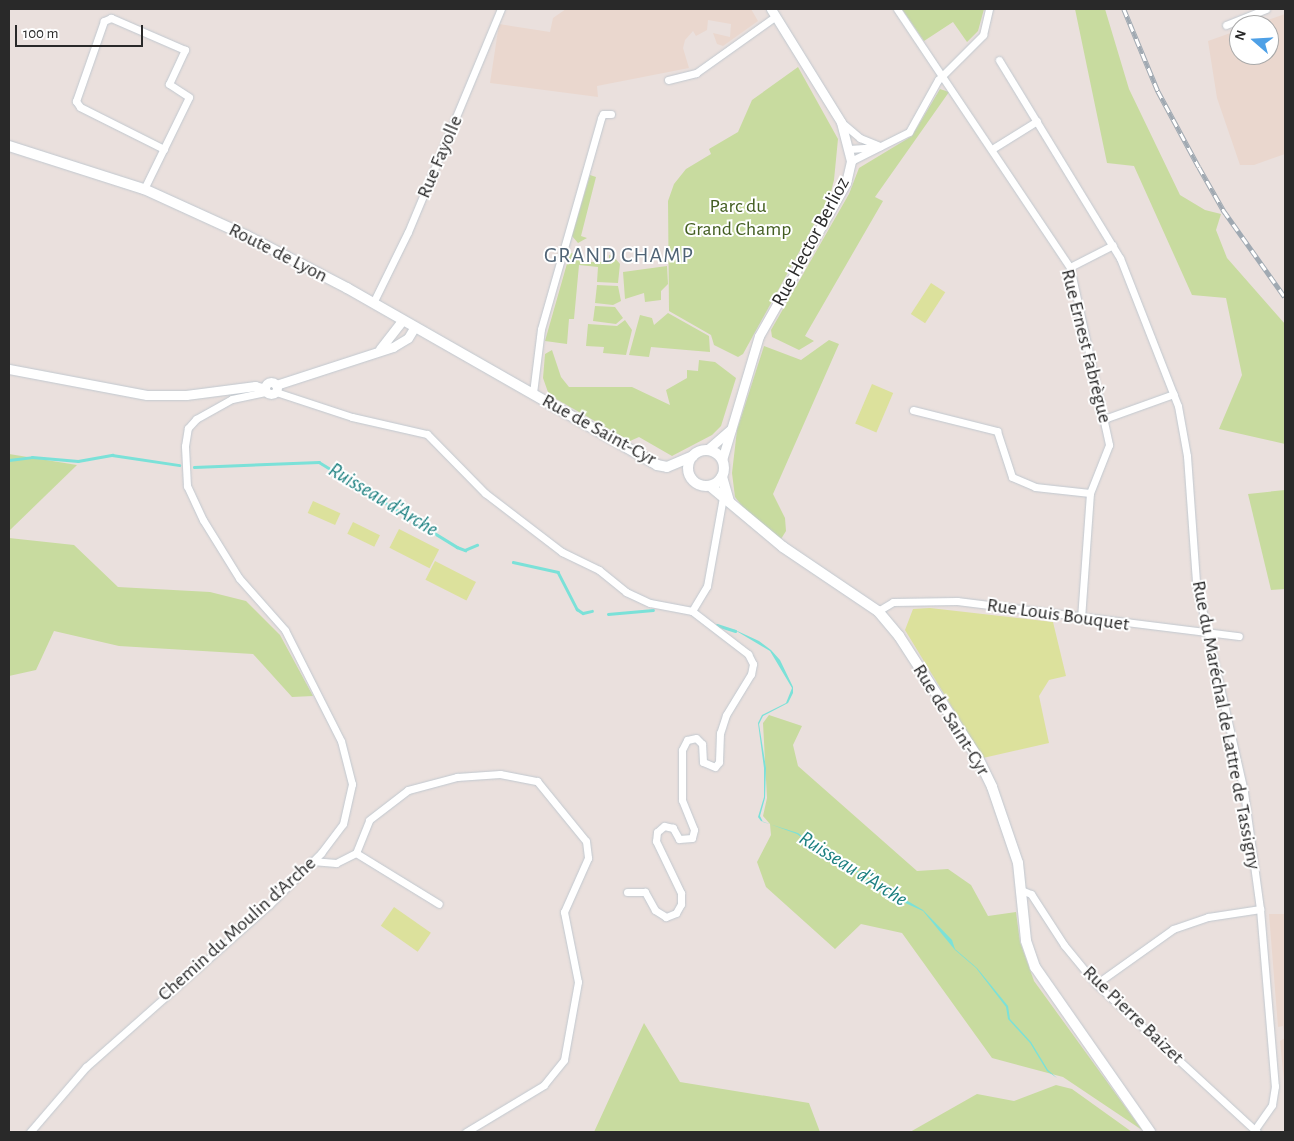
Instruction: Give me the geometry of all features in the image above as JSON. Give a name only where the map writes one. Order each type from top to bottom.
[{"type":"main road","name":"Route de Lyon","points":[[9,146],[144,189],[247,236],[373,303],[533,394]]},
{"type":"main road","name":"Rue de Saint-Cyr","points":[[533,394],[657,465],[667,467],[693,456]]},
{"type":"main road","points":[[690,477],[688,467],[693,456],[707,450],[722,460],[722,477],[726,500]]},
{"type":"main road","points":[[667,467],[690,477],[699,485],[710,486],[722,477]]},
{"type":"main road","name":"Rue de Saint-Cyr","points":[[710,486],[783,547],[878,611],[978,758],[1011,840],[1021,890],[1026,941],[1035,967],[1150,1132]]},
{"type":"street","name":"Rue Fayolle","points":[[373,303],[408,232],[501,9]]},
{"type":"street","name":"Rue Ernest Fabrègue","points":[[896,9],[1070,267],[1109,445],[1090,493],[1081,619]]},
{"type":"street","points":[[851,161],[909,132],[942,76],[983,35],[989,9]]},
{"type":"street","points":[[1226,25],[1266,9]]},
{"type":"street","points":[[668,80],[696,73],[773,12]]},
{"type":"street","name":"Rue Hector Berlioz","points":[[722,460],[760,336],[846,183],[851,161],[841,122],[773,12]]},
{"type":"street","points":[[144,189],[164,149],[189,97],[169,84],[185,50],[111,18],[104,21],[76,101],[80,107],[164,149]]},
{"type":"street","name":"Rue du Maréchal de Lattre de Tassigny","points":[[999,60],[1113,245],[1178,406],[1187,456],[1196,582],[1244,792],[1260,909],[1275,1086],[1272,1105],[1256,1131]]},
{"type":"street","points":[[533,394],[541,329],[601,118],[603,114],[611,114]]},
{"type":"street","points":[[992,149],[1037,121]]},
{"type":"street","points":[[841,122],[860,138],[880,146]]},
{"type":"street","points":[[849,149],[880,146]]},
{"type":"street","points":[[1070,267],[1113,245]]},
{"type":"street","points":[[378,351],[390,340],[402,321]]},
{"type":"street","points":[[9,369],[148,395],[186,395],[255,386],[265,390],[276,388],[393,347],[408,338],[414,328]]},
{"type":"street","points":[[276,388],[343,414],[427,434],[485,492],[562,552],[599,570],[626,592],[642,599],[692,611],[748,654],[753,664],[751,674],[726,715],[720,733],[719,762],[714,767],[703,762],[702,744],[696,738],[687,740],[682,750],[682,800],[694,830],[686,841],[679,840],[673,828],[664,826],[657,832],[656,841],[681,893],[676,913],[666,917],[655,910],[645,892],[627,892]]},
{"type":"street","name":"Chemin du Moulin d'Arche","points":[[30,1132],[98,1056],[259,915],[312,861],[343,824],[352,784],[341,741],[285,630],[239,578],[203,520],[187,486],[184,446],[188,428],[196,419],[232,399],[265,390]]},
{"type":"street","points":[[1104,419],[1174,394]]},
{"type":"street","points":[[913,410],[997,431],[1012,477],[1035,487],[1090,493]]},
{"type":"street","points":[[707,450],[731,429]]},
{"type":"street","points":[[692,611],[707,586],[726,500]]},
{"type":"street","name":"Rue Louis Bouquet","points":[[878,611],[893,602],[957,601],[1081,619],[1239,636]]},
{"type":"street","points":[[312,861],[336,863],[356,853],[369,820],[408,790],[457,777],[500,774],[537,781],[586,841],[588,858],[564,912],[578,982],[564,1060],[544,1085],[477,1129],[466,1132]]},
{"type":"street","points":[[356,853],[439,904]]},
{"type":"street","name":"Rue Pierre Baizet","points":[[1021,890],[1031,894],[1064,945],[1096,984],[1256,1131]]},
{"type":"street","points":[[1096,984],[1173,929],[1208,917],[1260,909]]},
{"type":"shaded area","points":[[566,9],[751,9],[758,21],[723,46],[717,44],[713,33],[730,37],[731,24],[708,20],[707,30],[696,36],[693,31],[685,40],[683,48],[689,68],[597,86],[598,97],[490,83],[499,24],[550,32],[553,18]]},
{"type":"shaded area","points":[[1285,14],[1285,154],[1254,165],[1240,165],[1217,98],[1208,41],[1229,34],[1229,65],[1279,65],[1279,16]]},
{"type":"shaded area","points":[[1269,914],[1285,914],[1285,1038],[1283,1026],[1278,1027]]},
{"type":"shaded area","points":[[1285,1038],[1285,1091],[1280,1041]]},
{"type":"green space","points":[[902,9],[984,9],[978,31],[967,42],[953,22],[924,41]]},
{"type":"green space","points":[[1075,9],[1105,9],[1129,89],[1180,195],[1205,210],[1221,214],[1216,230],[1227,258],[1285,324],[1285,444],[1219,429],[1242,375],[1226,298],[1192,295],[1134,166],[1107,163]]},
{"type":"green space","name":"Parc du Grand Champ","points":[[798,67],[838,139],[834,180],[830,196],[743,354],[738,357],[714,345],[711,335],[669,311],[668,201],[674,184],[686,169],[711,154],[709,149],[738,132],[752,100]]},
{"type":"green space","points":[[940,89],[949,92],[875,197],[883,201],[805,336],[814,341],[799,350],[772,337],[771,330],[849,194],[859,168],[912,136]]},
{"type":"green space","points":[[590,175],[596,177],[581,236],[587,238],[578,243],[572,236]]},
{"type":"green space","points":[[570,253],[581,255],[581,262],[609,262],[609,255],[614,257],[620,264],[618,283],[597,282],[598,267],[579,265],[574,319],[569,319],[567,344],[545,341]]},
{"type":"green space","points":[[667,266],[668,284],[661,291],[661,300],[645,302],[644,293],[625,299],[623,272]]},
{"type":"green space","points":[[931,283],[945,292],[925,323],[911,314]]},
{"type":"green space","points":[[597,285],[618,286],[621,301],[613,305],[595,303]]},
{"type":"green space","points":[[595,306],[615,307],[623,318],[616,324],[593,321]]},
{"type":"green space","points":[[668,313],[709,336],[710,352],[651,347],[649,357],[629,355],[640,315],[652,318],[654,325]]},
{"type":"green space","points":[[625,320],[632,330],[626,355],[603,353],[604,347],[586,346],[588,324],[617,326]]},
{"type":"green space","points":[[829,340],[839,344],[773,494],[785,518],[786,531],[781,539],[746,511],[735,497],[732,473],[737,430],[764,346],[801,360]]},
{"type":"green space","points":[[552,350],[561,377],[569,387],[632,387],[670,405],[666,390],[687,378],[687,370],[698,371],[699,360],[715,362],[736,378],[721,426],[712,435],[672,456],[639,437],[630,441],[549,395],[543,378],[545,354]]},
{"type":"green space","points":[[872,384],[893,393],[876,433],[855,424]]},
{"type":"green space","points":[[9,454],[77,465],[9,531]]},
{"type":"green space","points":[[1285,490],[1285,589],[1271,590],[1248,494]]},
{"type":"green space","points":[[313,501],[340,513],[335,525],[308,513]]},
{"type":"green space","points":[[353,522],[380,535],[374,547],[347,534]]},
{"type":"green space","points":[[399,529],[439,549],[430,568],[389,548]]},
{"type":"green space","points":[[9,538],[74,545],[118,587],[210,592],[246,601],[280,635],[313,696],[292,697],[253,654],[119,646],[54,631],[36,670],[9,676]]},
{"type":"green space","points":[[435,561],[476,582],[466,601],[425,580]]},
{"type":"green space","points":[[930,608],[1053,622],[1066,676],[1049,680],[1039,696],[1049,743],[983,758],[905,630],[913,609]]},
{"type":"green space","points":[[769,715],[802,726],[793,745],[798,766],[917,871],[948,869],[971,885],[988,916],[1016,912],[1020,942],[1034,981],[1142,1130],[1063,1077],[992,1058],[902,933],[861,924],[835,949],[766,887],[757,862],[771,835],[770,824],[763,816],[767,798],[763,723]]},
{"type":"green space","points":[[394,907],[431,933],[418,952],[381,926]]},
{"type":"green space","points":[[644,1023],[680,1082],[809,1103],[820,1132],[594,1132]]},
{"type":"green space","points":[[1056,1085],[1072,1089],[1132,1132],[910,1132],[977,1094],[1014,1101]]},
{"type":"water","points":[[733,629],[759,641],[771,650],[780,660],[793,687],[793,693],[788,703],[763,716],[759,724],[766,768],[765,798],[760,816],[763,822],[758,817],[764,797],[764,768],[758,723],[762,715],[786,703],[792,688],[770,651]]},
{"type":"water","points":[[769,824],[798,833],[829,858],[853,867],[880,889],[906,900],[923,910],[952,940],[955,949],[977,968],[1008,1006],[1010,1019],[1031,1042],[1048,1070],[1057,1078],[1047,1071],[1030,1043],[1008,1019],[1006,1007],[976,968],[955,950],[923,911],[883,893],[852,868],[828,859],[797,834]]},
{"type":"waterway","name":"Ruisseau d'Arche","points":[[9,460],[32,457],[78,461],[112,455],[179,465]]},
{"type":"waterway","name":"Ruisseau d'Arche","points":[[194,467],[319,462],[457,547],[465,550],[477,545]]},
{"type":"waterway","name":"Ruisseau d'Arche","points":[[513,562],[558,572],[577,609],[583,613],[592,611]]},
{"type":"waterway","name":"Ruisseau d'Arche","points":[[608,614],[653,610]]},
{"type":"waterway","name":"Ruisseau d'Arche","points":[[717,625],[735,631]]},
{"type":"railway","points":[[1124,9],[1158,91],[1199,167],[1224,211],[1285,297]]},
{"type":"district","name":"GRAND CHAMP","points":[[619,256]]}]
